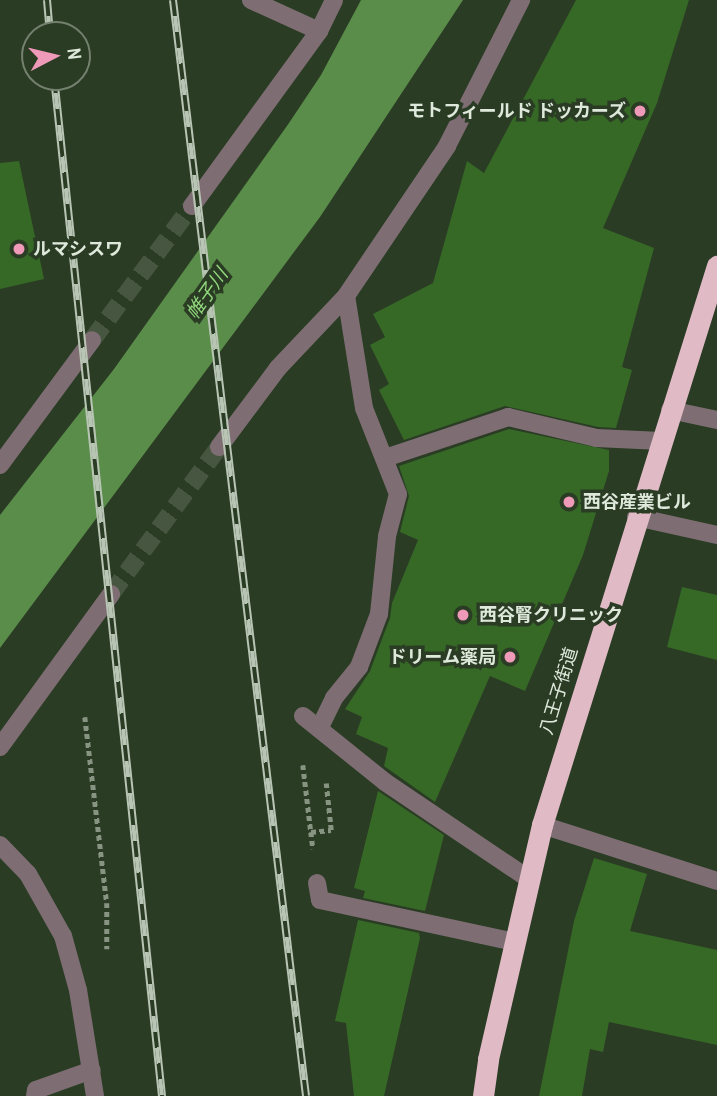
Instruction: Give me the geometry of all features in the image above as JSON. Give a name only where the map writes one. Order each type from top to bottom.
[{"type":"highway","name":"八王子街道","points":[[484,1096],[488,1059],[542,825],[636,517],[717,266]]},
{"type":"street","points":[[251,0],[319,31]]},
{"type":"street","points":[[192,206],[319,31],[334,0]]},
{"type":"street","points":[[219,447],[278,368],[346,296],[447,146],[521,0]]},
{"type":"street","points":[[320,727],[334,698],[359,667],[379,614],[387,537],[398,494],[364,408],[346,296]]},
{"type":"street","points":[[0,465],[92,340]]},
{"type":"street","points":[[670,410],[717,421]]},
{"type":"street","points":[[385,458],[508,417],[596,438],[661,441]]},
{"type":"street","points":[[636,517],[717,535]]},
{"type":"street","points":[[0,747],[111,594]]},
{"type":"street","points":[[303,716],[385,782],[529,879]]},
{"type":"street","points":[[542,825],[717,881]]},
{"type":"street","points":[[0,845],[28,874],[63,936],[78,990],[95,1096]]},
{"type":"street","points":[[317,883],[320,900],[514,942]]},
{"type":"street","points":[[35,1096],[36,1090],[92,1070]]},
{"type":"path","points":[[85,717],[107,903],[107,949]]},
{"type":"path","points":[[302,752],[311,832],[331,830],[320,727]]},
{"type":"water","name":"帷子川","points":[[361,0],[463,0],[320,217],[0,648],[0,515],[114,369],[289,123],[321,75]]},
{"type":"building","points":[[576,0],[689,0],[657,103],[603,228],[654,248],[622,367],[632,370],[616,428],[598,427],[505,406],[404,440],[379,390],[389,384],[370,345],[385,337],[373,314],[433,283],[467,161],[484,173]]},
{"type":"building","name":"ルマシスワ","points":[[19,161],[44,279],[0,289],[0,163]]},
{"type":"building","points":[[509,429],[609,450],[609,471],[583,555],[525,691],[490,676],[435,802],[384,766],[388,748],[356,734],[362,717],[345,709],[370,671],[390,618],[392,603],[418,540],[400,532],[409,496],[399,466]]},
{"type":"building","points":[[682,587],[717,595],[717,660],[667,647]]},
{"type":"building","points":[[378,791],[444,835],[425,911],[363,898],[365,891],[354,888]]},
{"type":"building","points":[[594,858],[647,874],[630,931],[717,950],[717,1045],[609,1022],[603,1052],[590,1049],[582,1096],[539,1096],[574,921]]},
{"type":"building","points":[[358,920],[419,933],[420,938],[384,1096],[354,1096],[346,1023],[335,1021]]},
{"type":"tunnel","points":[[92,340],[192,206]]},
{"type":"tunnel","points":[[111,594],[219,447]]},
{"type":"railway","points":[[47,0],[49,21]]},
{"type":"railway","points":[[173,0],[306,1096]]},
{"type":"railway","points":[[55,91],[162,1096]]},
{"type":"place","name":"モトフィールド ドッカーズ","points":[[640,111]]},
{"type":"place","name":"ルマシスワ","points":[[19,249]]},
{"type":"place","name":"西谷産業ビル","points":[[569,502]]},
{"type":"place","name":"西谷腎クリニック","points":[[463,615]]},
{"type":"place","name":"ドリーム薬局","points":[[510,657]]}]
